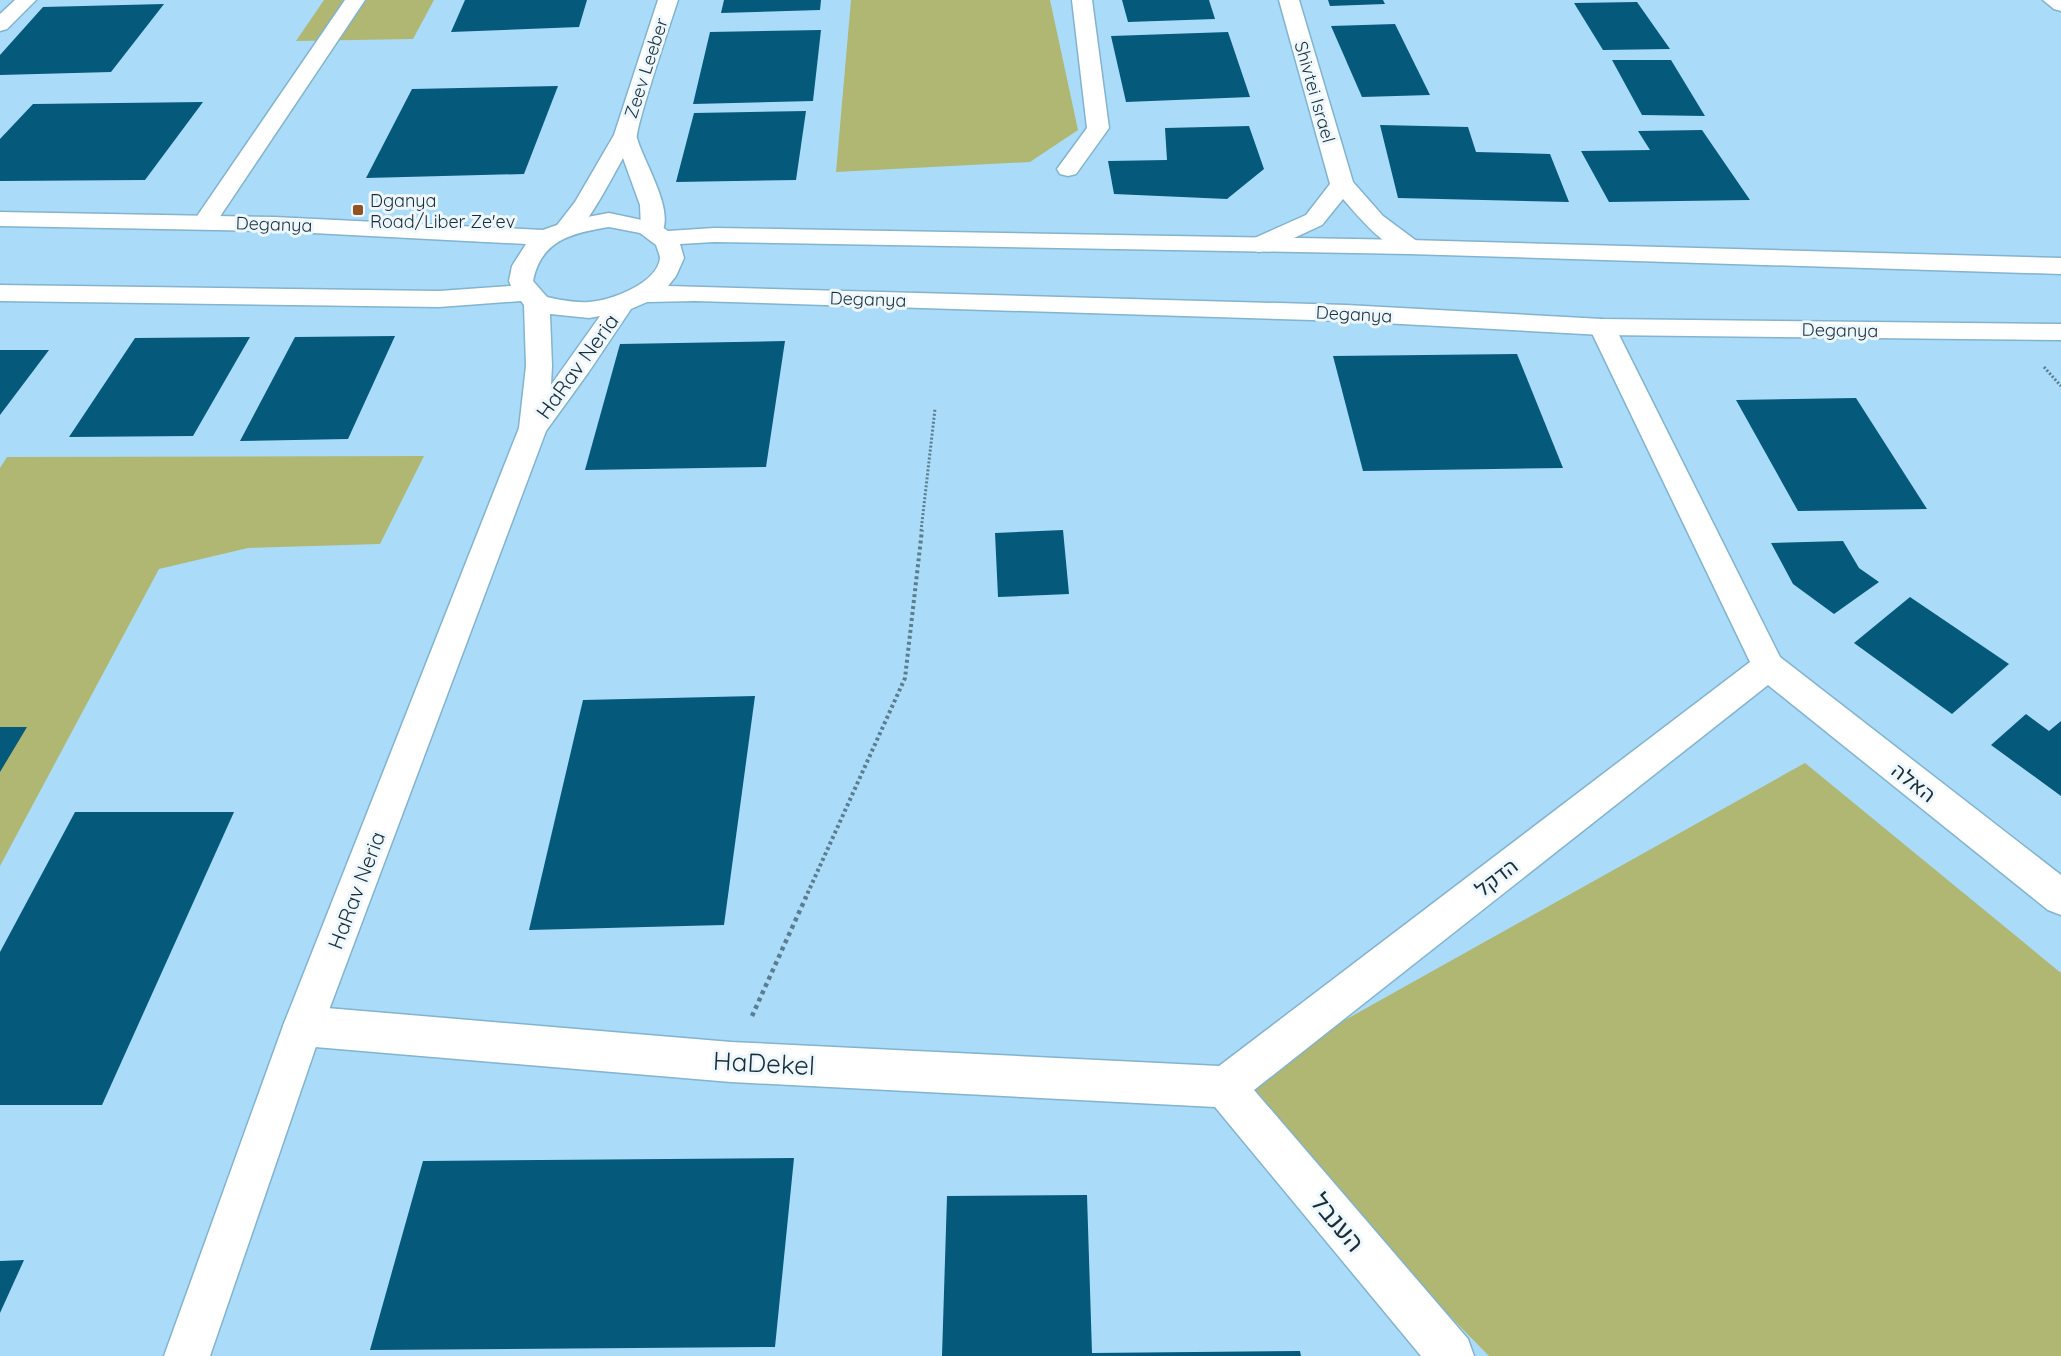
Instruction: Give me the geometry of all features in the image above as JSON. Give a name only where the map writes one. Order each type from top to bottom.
[{"type":"street","points":[[0,25],[26,0]]},
{"type":"street","points":[[205,222],[355,0]]},
{"type":"street","name":"Zeev Leeber","points":[[557,233],[585,204],[625,135],[668,0]]},
{"type":"street","points":[[1068,169],[1098,128],[1082,0]]},
{"type":"street","name":"Shivtei Israel","points":[[1289,0],[1342,184],[1376,221],[1409,247]]},
{"type":"street","points":[[2053,0],[2061,5]]},
{"type":"street","name":"Zeev Leeber","points":[[625,135],[652,205],[660,234]]},
{"type":"street","points":[[1259,245],[1314,220],[1342,184]]},
{"type":"street","name":"Deganya","points":[[0,219],[205,222],[557,233]]},
{"type":"street","points":[[533,297],[521,281],[522,266],[531,251],[557,233],[609,220],[633,222],[660,234],[1409,247],[2061,266]]},
{"type":"street","points":[[0,293],[439,299],[533,297],[574,312],[597,310],[621,305],[647,294],[658,284],[669,269],[672,254],[660,234]]},
{"type":"street","name":"Deganya","points":[[647,294],[1346,313],[1602,327],[2061,333]]},
{"type":"street","name":"HaRav Neria","points":[[533,297],[538,366],[533,428]]},
{"type":"street","name":"HaRav Neria","points":[[187,1356],[303,1026],[533,428],[579,367],[621,305]]},
{"type":"street","points":[[1602,327],[1768,666]]},
{"type":"street","name":"האלה","points":[[1768,666],[2061,898]]},
{"type":"street","name":"הדקל","points":[[1225,1087],[1768,666]]},
{"type":"street","name":"HaDekel","points":[[303,1026],[731,1062],[1225,1087]]},
{"type":"street","name":"הענבל","points":[[1225,1087],[1452,1356]]},
{"type":"path","points":[[731,1062],[905,678],[935,409]]},
{"type":"green space","points":[[324,0],[434,0],[413,39],[296,41]]},
{"type":"green space","points":[[851,0],[1050,0],[1078,130],[1030,162],[836,172]]},
{"type":"green space","points":[[424,456],[380,544],[248,548],[159,569],[0,866],[0,468],[7,457]]},
{"type":"green space","points":[[1805,763],[2061,973],[2061,1356],[1489,1356],[1225,1087]]},
{"type":"building","points":[[465,0],[587,0],[579,27],[451,32]]},
{"type":"building","points":[[724,0],[821,0],[820,10],[721,13]]},
{"type":"building","points":[[1122,0],[1209,0],[1215,19],[1128,22]]},
{"type":"building","points":[[1328,0],[1383,0],[1385,4],[1330,6]]},
{"type":"building","points":[[1637,2],[1670,49],[1603,50],[1574,3]]},
{"type":"building","points":[[164,4],[111,72],[0,75],[0,55],[43,7]]},
{"type":"building","points":[[1395,24],[1430,95],[1362,97],[1331,26]]},
{"type":"building","points":[[821,30],[813,101],[693,104],[710,32]]},
{"type":"building","points":[[1228,32],[1250,97],[1126,102],[1111,36]]},
{"type":"building","points":[[1612,60],[1671,60],[1705,116],[1642,115]]},
{"type":"building","points":[[558,86],[524,174],[366,178],[412,89]]},
{"type":"building","points":[[203,102],[145,180],[0,181],[0,139],[33,104]]},
{"type":"building","points":[[806,111],[796,180],[676,182],[694,113]]},
{"type":"building","points":[[1380,125],[1468,127],[1476,152],[1550,154],[1569,202],[1398,198]]},
{"type":"building","points":[[1249,126],[1264,169],[1227,199],[1114,194],[1108,161],[1167,160],[1165,128]]},
{"type":"building","points":[[1702,130],[1750,200],[1609,202],[1581,151],[1650,150],[1638,131]]},
{"type":"building","points":[[395,336],[348,439],[240,441],[295,337]]},
{"type":"building","points":[[250,337],[193,436],[69,437],[135,338]]},
{"type":"building","points":[[785,341],[766,467],[585,470],[620,344]]},
{"type":"building","points":[[0,350],[49,350],[0,415]]},
{"type":"building","points":[[1517,354],[1563,468],[1363,471],[1333,356]]},
{"type":"building","points":[[1856,398],[1927,509],[1798,511],[1736,400]]},
{"type":"building","points":[[1063,530],[1069,594],[998,597],[995,533]]},
{"type":"building","points":[[1843,541],[1859,568],[1879,582],[1834,614],[1793,584],[1771,543]]},
{"type":"building","points":[[1910,597],[2009,664],[1952,714],[1854,643]]},
{"type":"building","points":[[755,696],[724,925],[529,930],[583,700]]},
{"type":"building","points":[[2026,714],[2049,731],[2061,721],[2061,796],[1991,745]]},
{"type":"building","points":[[0,727],[27,727],[0,772]]},
{"type":"building","points":[[75,812],[234,812],[102,1105],[0,1105],[0,952]]},
{"type":"building","points":[[794,1158],[775,1347],[370,1350],[423,1161]]},
{"type":"building","points":[[1087,1195],[1092,1353],[1300,1351],[1301,1356],[942,1356],[947,1196]]},
{"type":"building","points":[[24,1260],[0,1313],[0,1261]]},
{"type":"place","name":"Dganya Road/Liber Ze'ev","points":[[358,210]]}]
